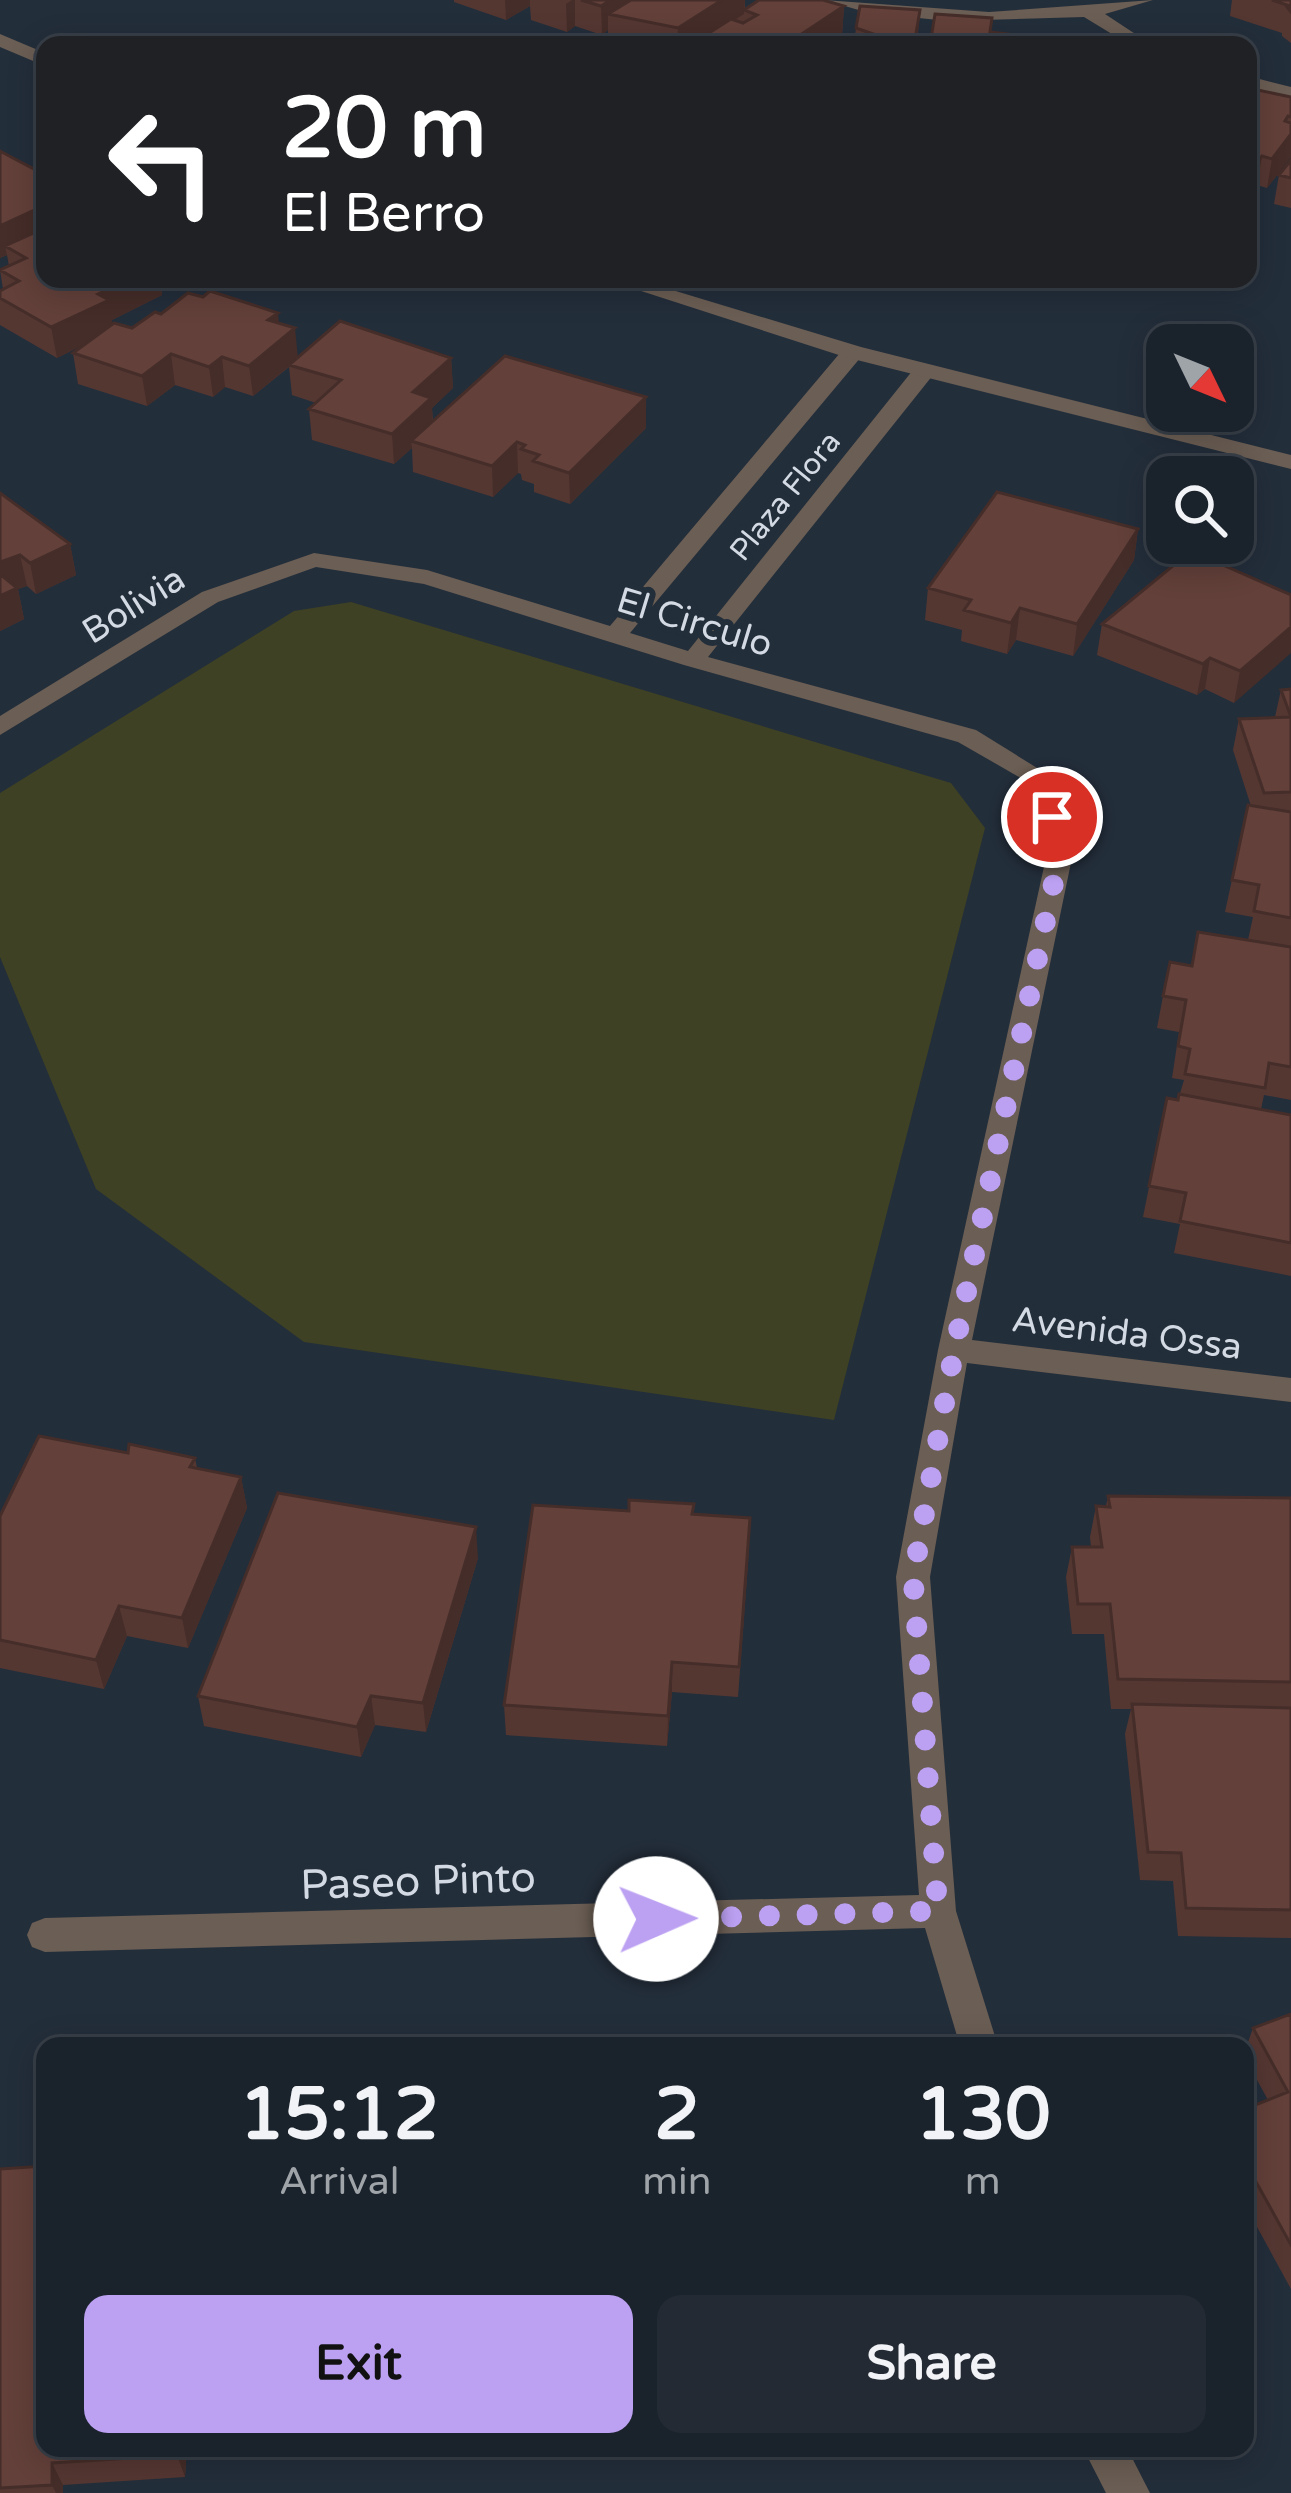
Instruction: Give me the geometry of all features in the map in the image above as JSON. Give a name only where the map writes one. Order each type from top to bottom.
[{"type":"street","points":[[833,0],[860,7],[1017,18],[1091,13],[1144,0]]},
{"type":"street","points":[[1091,13],[1128,36]]},
{"type":"street","points":[[0,40],[36,56]]},
{"type":"street","points":[[1257,84],[1291,93]]},
{"type":"street","points":[[644,288],[854,352],[1291,462]]},
{"type":"street","name":"Plaza Flora","points":[[615,635],[854,352]]},
{"type":"street","name":"Plaza Flora","points":[[693,660],[925,370]]},
{"type":"street","name":"El Circulo","points":[[314,560],[427,577],[693,660],[967,736],[1045,781],[1060,853],[954,1351]]},
{"type":"street","name":"Bolivia","points":[[0,728],[210,597],[314,560]]},
{"type":"street","points":[[954,1351],[913,1577],[938,1911],[977,2037]]},
{"type":"street","name":"Avenida Ossa","points":[[954,1351],[1291,1390]]},
{"type":"street","name":"Paseo Pinto","points":[[46,1935],[938,1911]]},
{"type":"street","points":[[1109,2457],[1129,2493]]},
{"type":"green space","points":[[351,602],[951,783],[985,828],[834,1420],[304,1342],[96,1189],[0,957],[0,793],[294,611]]},
{"type":"building","points":[[631,0],[722,0],[678,28],[608,14]]},
{"type":"building","points":[[759,0],[823,0],[844,6],[799,36],[704,36],[731,19],[743,23],[757,15],[744,10]]},
{"type":"building","points":[[860,6],[920,10],[916,36],[879,36],[856,28]]},
{"type":"building","points":[[935,14],[992,18],[990,32],[1008,34],[1008,36],[931,36]]},
{"type":"building","points":[[1257,90],[1291,97],[1291,117],[1285,121],[1291,123],[1291,134],[1272,159],[1262,156],[1257,162]]},
{"type":"building","points":[[0,151],[36,170],[36,209],[0,226]]},
{"type":"building","points":[[1291,160],[1291,178],[1279,175]]},
{"type":"building","points":[[36,232],[36,288],[110,288],[98,294],[109,300],[51,327],[0,298],[0,291],[19,281],[0,270],[26,258],[5,246]]},
{"type":"building","points":[[210,291],[278,313],[268,320],[295,328],[249,366],[222,357],[209,367],[171,354],[142,376],[73,353],[114,323],[132,328],[188,293],[203,297]]},
{"type":"building","points":[[340,321],[451,358],[413,392],[431,398],[392,434],[309,409],[341,380],[289,365]]},
{"type":"building","points":[[505,356],[646,397],[569,473],[533,461],[539,455],[521,449],[525,445],[517,442],[492,466],[411,441]]},
{"type":"building","points":[[997,492],[1138,529],[1077,624],[1020,608],[1011,623],[964,610],[971,600],[928,588]]},
{"type":"building","points":[[0,493],[70,544],[30,563],[20,555],[0,562]]},
{"type":"building","points":[[1175,564],[1221,564],[1291,595],[1291,627],[1240,671],[1210,658],[1203,664],[1102,624]]},
{"type":"building","points":[[0,574],[17,588],[0,596]]},
{"type":"building","points":[[1291,689],[1291,717],[1281,690]]},
{"type":"building","points":[[1291,717],[1291,792],[1264,793],[1239,719]]},
{"type":"building","points":[[1248,805],[1291,812],[1291,918],[1254,911],[1259,885],[1232,880]]},
{"type":"building","points":[[1198,932],[1291,947],[1291,1067],[1269,1063],[1265,1088],[1185,1074],[1190,1049],[1178,1046],[1186,1000],[1163,996],[1170,962],[1192,966]]},
{"type":"building","points":[[1179,1094],[1291,1115],[1291,1243],[1180,1221],[1186,1193],[1149,1186],[1167,1098],[1178,1100]]},
{"type":"building","points":[[39,1436],[128,1453],[129,1444],[195,1458],[190,1467],[241,1477],[182,1618],[119,1606],[96,1660],[0,1640],[0,1516]]},
{"type":"building","points":[[278,1493],[476,1527],[423,1703],[371,1696],[357,1727],[198,1696]]},
{"type":"building","points":[[1108,1496],[1291,1498],[1291,1682],[1118,1679],[1110,1604],[1078,1604],[1072,1547],[1102,1547],[1096,1506],[1110,1507]]},
{"type":"building","points":[[629,1500],[694,1504],[692,1514],[750,1518],[739,1667],[672,1662],[668,1716],[504,1705],[533,1505],[629,1511]]},
{"type":"building","points":[[1132,1704],[1291,1708],[1291,1910],[1186,1908],[1181,1853],[1148,1852]]},
{"type":"building","points":[[1291,2014],[1291,2245],[1254,2178],[1254,2105],[1288,2092],[1253,2028]]},
{"type":"building","points":[[36,2167],[36,2457],[146,2457],[52,2463],[52,2485],[0,2488],[0,2169]]},
{"type":"route","points":[[656,1919],[938,1911],[913,1577],[954,1351],[1060,853],[1052,817]]}]
